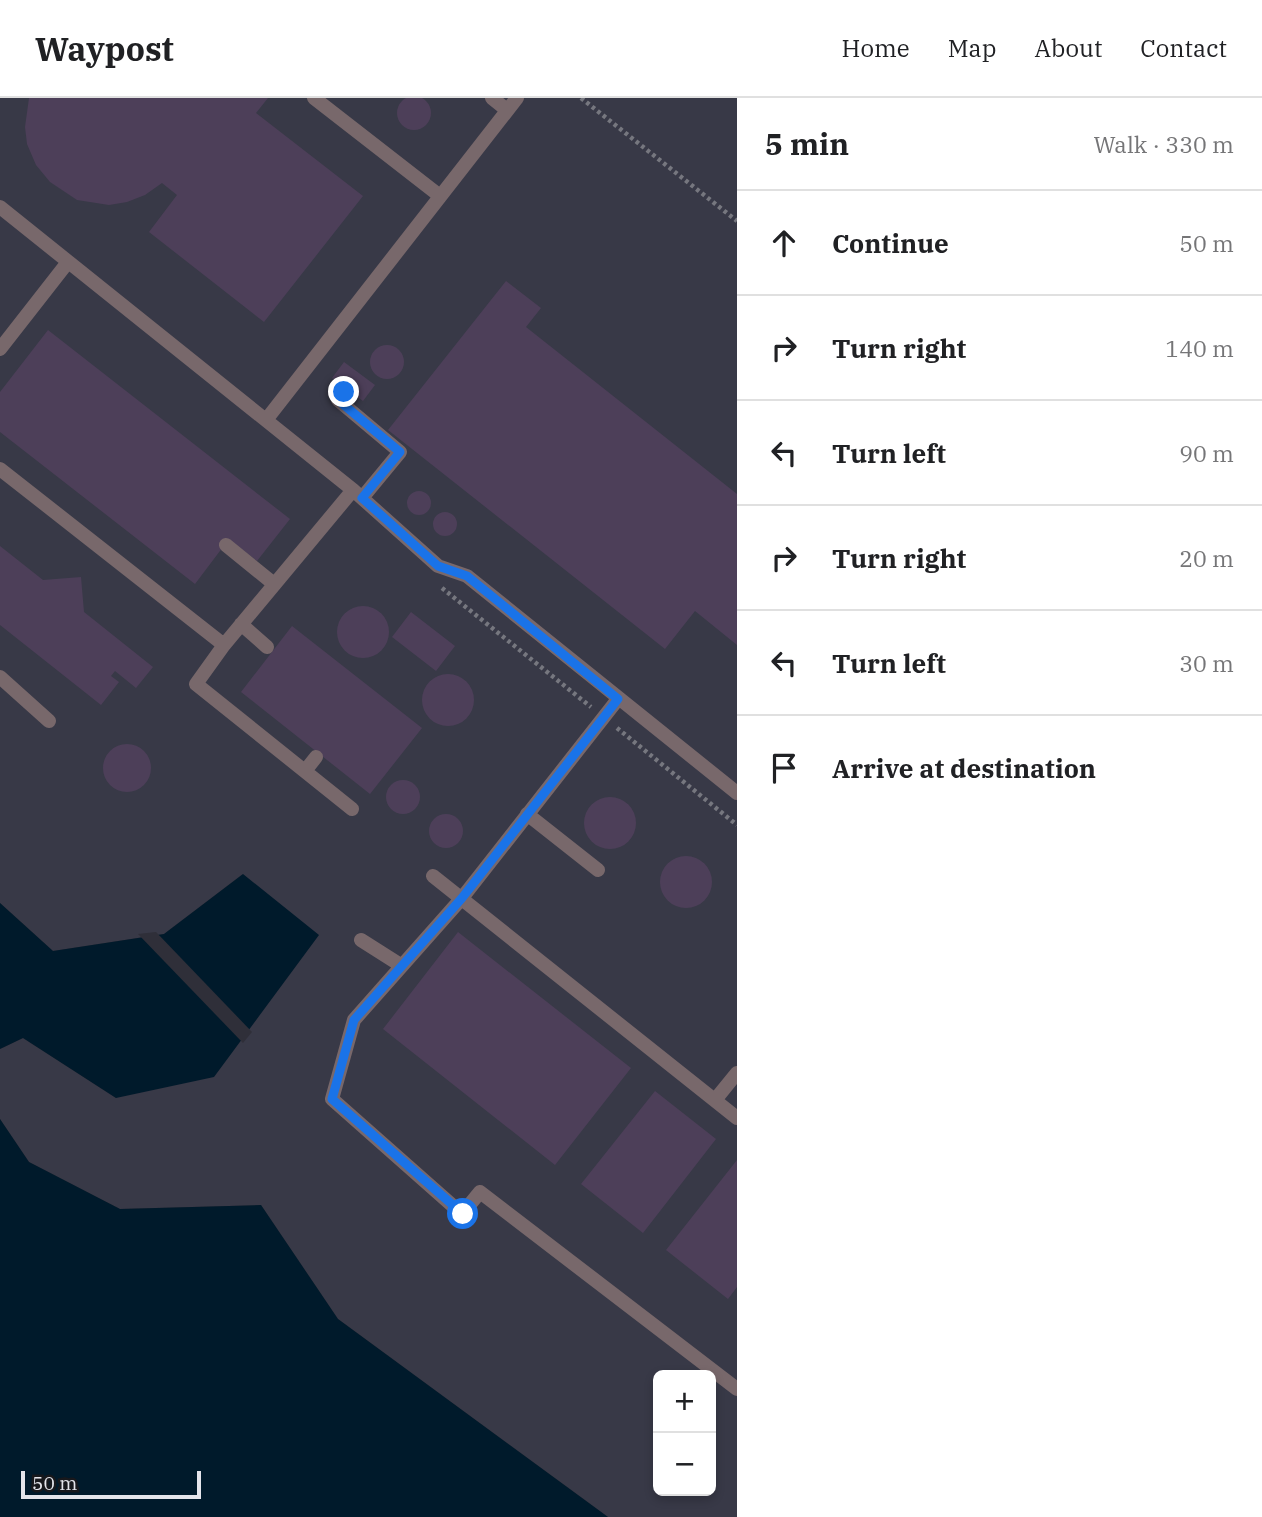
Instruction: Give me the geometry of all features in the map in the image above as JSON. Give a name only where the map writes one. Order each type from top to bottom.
[{"type":"lane","points":[[314,98],[440,196]]},
{"type":"lane","points":[[492,98],[508,110]]},
{"type":"lane","points":[[265,420],[517,98]]},
{"type":"lane","points":[[0,207],[358,494],[438,566],[467,576],[737,793]]},
{"type":"lane","points":[[0,349],[68,262]]},
{"type":"lane","points":[[344,392],[338,400],[400,452],[274,584],[196,684],[352,809]]},
{"type":"lane","points":[[0,469],[224,645]]},
{"type":"lane","points":[[226,545],[274,584]]},
{"type":"lane","points":[[241,624],[267,647]]},
{"type":"lane","points":[[0,677],[49,721]]},
{"type":"lane","points":[[618,699],[462,898],[354,1020],[332,1099],[463,1214],[480,1192],[737,1389]]},
{"type":"lane","points":[[305,771],[316,757]]},
{"type":"lane","points":[[527,814],[598,870]]},
{"type":"lane","points":[[433,876],[737,1118]]},
{"type":"lane","points":[[361,940],[402,967]]},
{"type":"lane","points":[[715,1100],[737,1073]]},
{"type":"path","points":[[581,98],[737,221]]},
{"type":"shaded area","points":[[0,98],[737,98],[737,1517],[608,1517],[338,1319],[261,1205],[120,1209],[29,1162],[0,1119],[0,1049],[23,1038],[116,1098],[243,874],[164,934],[53,951],[0,903]]},
{"type":"shaded area","points":[[243,874],[319,935],[214,1077],[116,1098],[23,1038],[0,1049],[0,903],[53,951],[164,934]]},
{"type":"shaded area","points":[[0,1119],[29,1162],[120,1209],[261,1205],[338,1319],[608,1517],[0,1517]]},
{"type":"pier","points":[[156,932],[252,1032],[243,1043],[138,934]]},
{"type":"building","points":[[414,96],[426,101],[431,113],[426,125],[414,130],[402,125],[397,113],[402,101]]},
{"type":"building","points":[[29,98],[268,98],[256,113],[363,196],[264,322],[149,232],[177,195],[162,183],[145,195],[109,205],[77,200],[50,182],[36,165],[27,144],[25,127]]},
{"type":"building","points":[[506,281],[541,308],[526,327],[737,494],[737,645],[695,611],[665,649],[388,430]]},
{"type":"building","points":[[48,330],[290,519],[257,561],[229,539],[195,584],[0,432],[0,392]]},
{"type":"building","points":[[387,345],[399,350],[404,362],[399,374],[387,379],[375,374],[370,362],[375,350]]},
{"type":"building","points":[[344,362],[375,385],[363,401],[332,378]]},
{"type":"building","points":[[419,491],[428,494],[431,503],[428,512],[419,515],[410,512],[407,503],[410,494]]},
{"type":"building","points":[[445,512],[456,519],[457,524],[450,535],[445,536],[434,529],[433,524],[440,513]]},
{"type":"building","points":[[0,546],[43,580],[81,577],[84,612],[153,667],[136,688],[115,671],[111,676],[119,682],[101,705],[0,625]]},
{"type":"building","points":[[363,606],[382,613],[389,632],[382,651],[363,658],[344,651],[337,632],[344,613]]},
{"type":"building","points":[[411,612],[455,646],[436,671],[392,637]]},
{"type":"building","points":[[292,626],[422,728],[370,794],[241,692]]},
{"type":"building","points":[[448,674],[467,681],[474,700],[467,719],[448,726],[429,719],[422,700],[429,681]]},
{"type":"building","points":[[127,744],[144,751],[151,768],[144,785],[127,792],[110,785],[103,768],[110,751]]},
{"type":"building","points":[[403,780],[415,785],[420,797],[415,809],[403,814],[391,809],[386,797],[391,785]]},
{"type":"building","points":[[610,797],[629,804],[636,823],[629,842],[610,849],[591,842],[584,823],[591,804]]},
{"type":"building","points":[[446,814],[458,819],[463,831],[458,843],[446,848],[434,843],[429,831],[434,819]]},
{"type":"building","points":[[686,856],[705,863],[712,882],[705,901],[686,908],[667,901],[660,882],[667,863]]},
{"type":"building","points":[[458,932],[631,1068],[555,1165],[383,1029]]},
{"type":"building","points":[[655,1091],[716,1139],[643,1233],[581,1184]]},
{"type":"building","points":[[737,1160],[737,1287],[728,1299],[666,1250]]},
{"type":"route","points":[[344,392],[338,400],[400,452],[362,498],[438,566],[467,576],[618,699],[462,898],[354,1020],[332,1099],[463,1214]]}]
